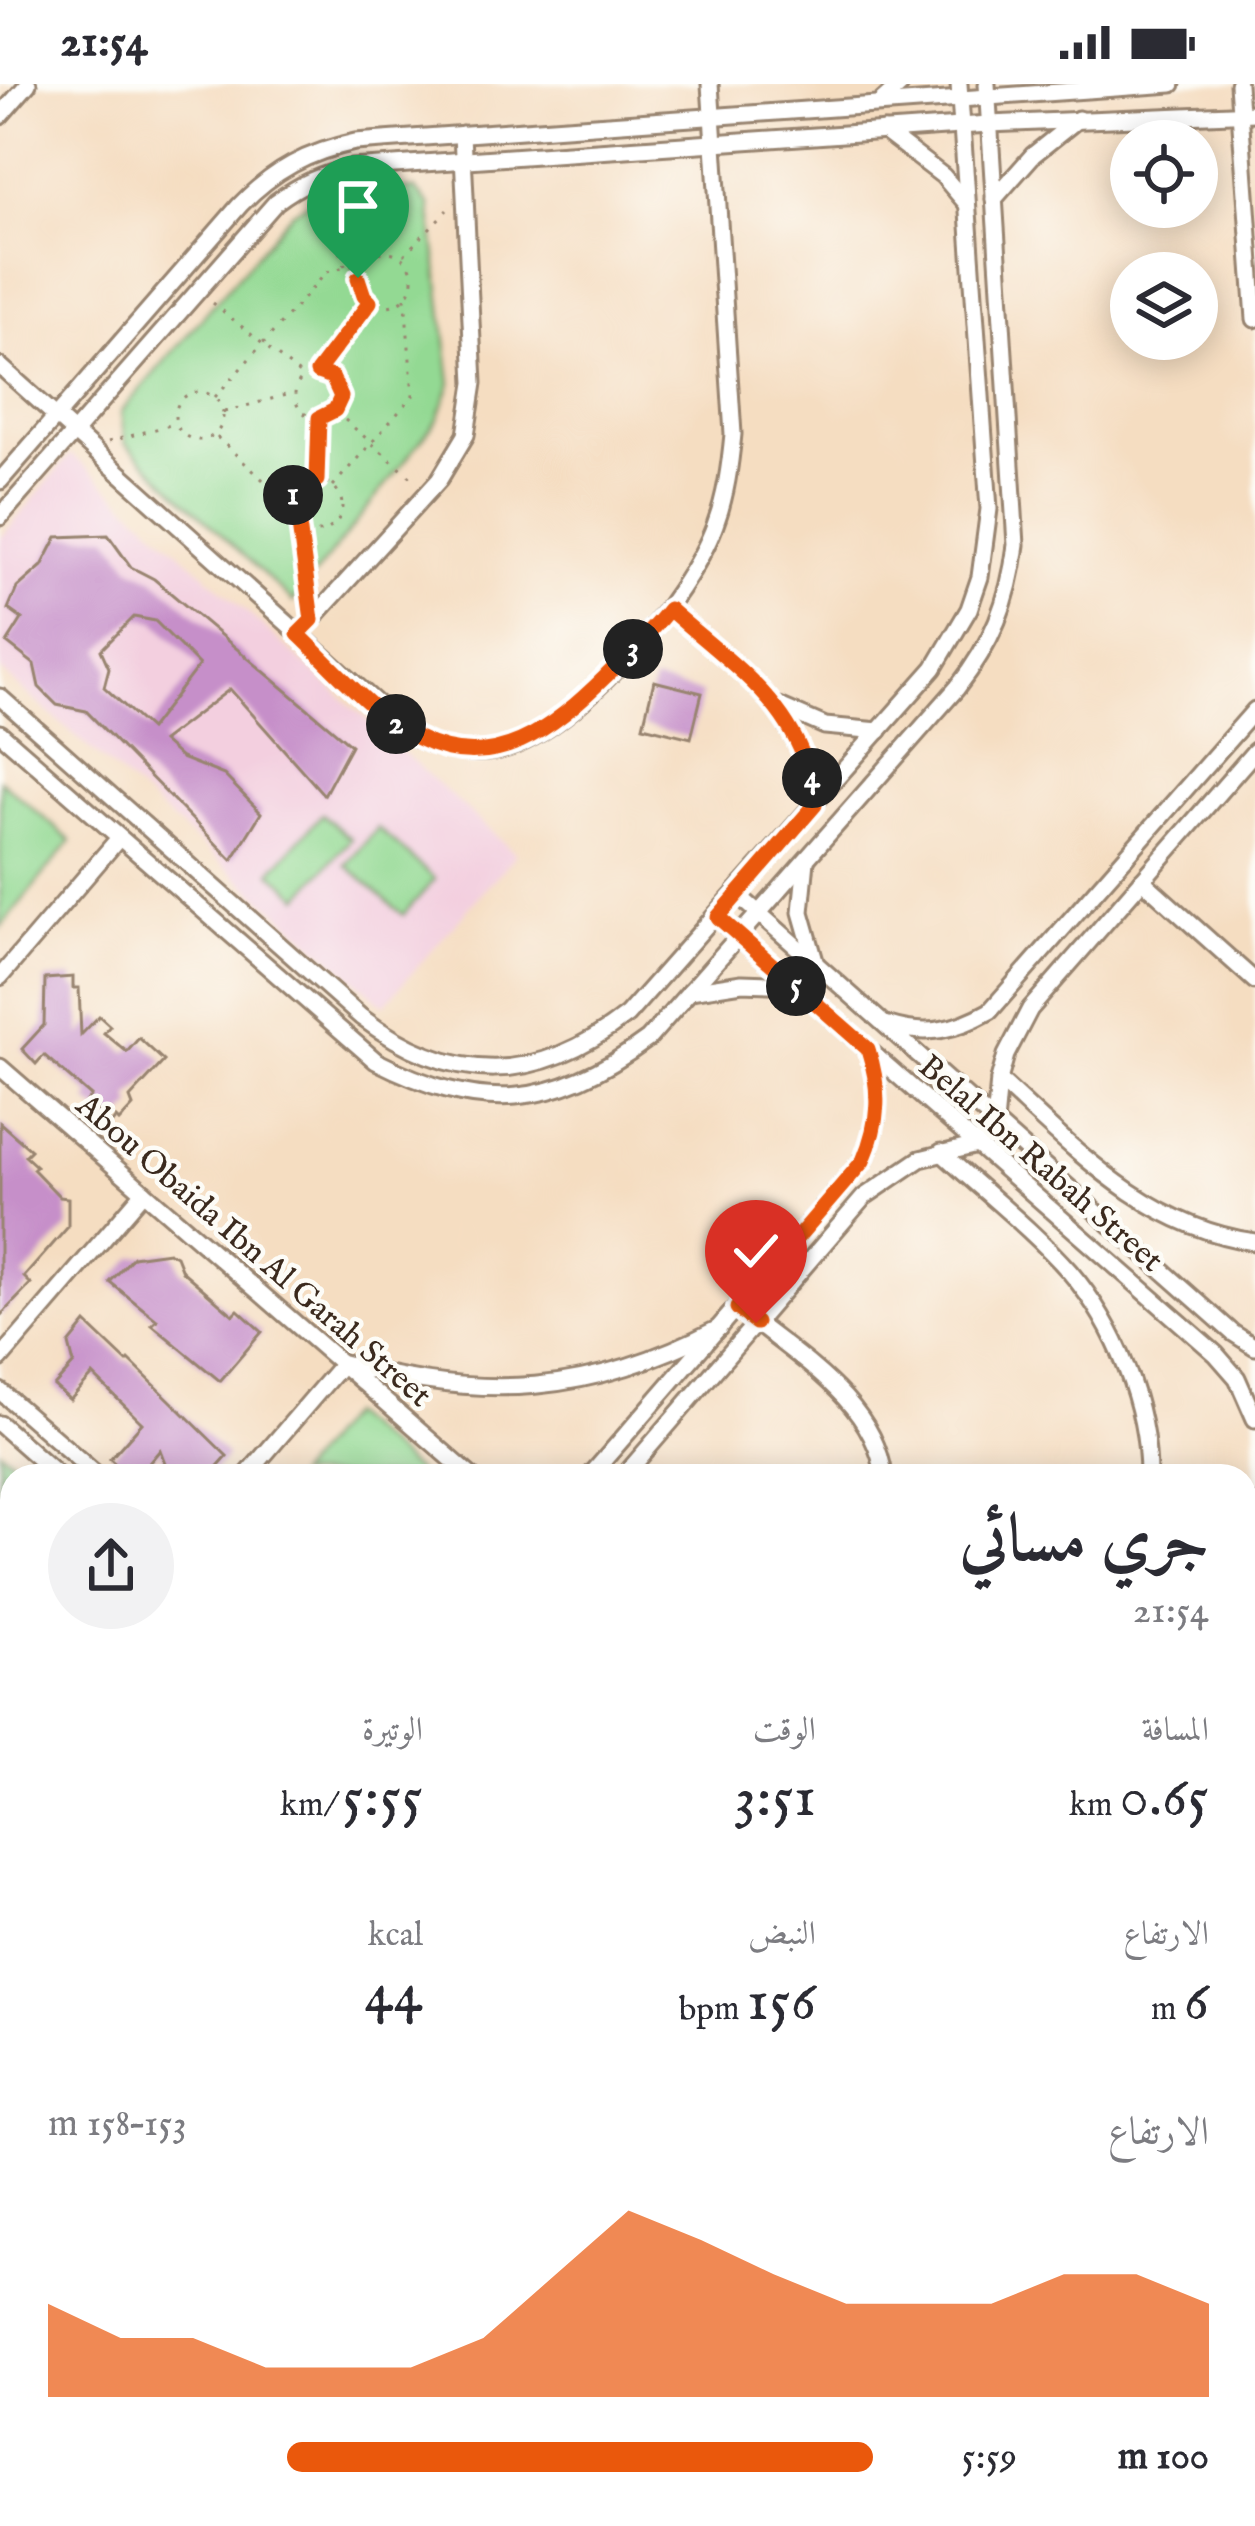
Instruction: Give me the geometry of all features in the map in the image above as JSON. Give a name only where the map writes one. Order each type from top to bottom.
[{"type":"street","points":[[0,116],[28,84]]},
{"type":"street","points":[[0,366],[414,737],[467,753],[521,744],[573,709],[669,609],[697,566],[716,524],[728,480],[733,434],[710,84]]},
{"type":"street","points":[[879,104],[901,84]]},
{"type":"street","points":[[0,481],[264,181],[322,149],[356,142],[879,104],[959,91],[1172,84]]},
{"type":"street","points":[[1238,84],[1248,112],[1255,319]]},
{"type":"street","points":[[0,733],[376,1061],[419,1084],[466,1096],[516,1097],[564,1088],[608,1068],[648,1039],[957,688],[981,657],[999,622],[1016,545],[987,90]]},
{"type":"street","points":[[0,697],[395,1042],[433,1060],[474,1069],[516,1068],[556,1059],[594,1041],[627,1015],[718,917],[879,731],[953,640],[980,577],[989,509],[959,91]]},
{"type":"street","points":[[0,517],[276,202],[312,179],[351,168],[989,124],[1248,112]]},
{"type":"street","points":[[994,199],[1033,155],[1078,119]]},
{"type":"street","points":[[884,131],[944,176],[968,205]]},
{"type":"street","points":[[298,634],[455,459],[473,410],[462,134]]},
{"type":"street","points":[[979,375],[1006,373]]},
{"type":"street","points":[[669,609],[776,704],[825,726],[879,731]]},
{"type":"street","points":[[776,704],[804,751],[815,805]]},
{"type":"street","points":[[881,1022],[909,1031],[937,1032],[965,1025],[990,1011],[1255,710]]},
{"type":"street","points":[[634,1464],[864,1197],[900,1170],[941,1152],[977,1145],[995,1123],[999,1080],[1016,1031],[1030,1009],[1255,751]]},
{"type":"street","points":[[0,977],[119,838]]},
{"type":"street","points":[[806,859],[801,912],[816,964]]},
{"type":"street","points":[[1142,880],[1255,981]]},
{"type":"street","name":"Belal Ibn Rabah Street","points":[[737,894],[1233,1333],[1255,1347]]},
{"type":"street","name":"Belal Ibn Rabah Street","points":[[718,917],[1216,1354],[1237,1378],[1255,1418]]},
{"type":"street","points":[[690,991],[742,982],[796,985]]},
{"type":"street","points":[[600,1464],[863,1161],[879,1106],[877,1076],[868,1049]]},
{"type":"street","name":"Abou Obaida Ibn Al Garah Street","points":[[0,1066],[457,1464]]},
{"type":"street","points":[[999,1080],[1102,1174],[1146,1205],[1193,1226],[1255,1242]]},
{"type":"street","points":[[941,1152],[1070,1272],[1100,1315],[1124,1363],[1140,1413],[1146,1464]]},
{"type":"street","points":[[0,1359],[144,1192]]},
{"type":"street","points":[[737,1308],[856,1410],[873,1437],[881,1464]]},
{"type":"street","points":[[256,1464],[343,1363],[436,1385],[534,1388],[630,1368],[719,1328]]},
{"type":"street","points":[[0,1391],[84,1464]]},
{"type":"street","points":[[0,1424],[45,1464]]},
{"type":"path","points":[[312,179],[346,268]]},
{"type":"path","points":[[402,257],[465,191]]},
{"type":"path","points":[[215,397],[327,272],[379,253],[402,257],[413,281],[405,298],[413,396],[333,486]]},
{"type":"path","points":[[365,261],[358,278],[370,302],[388,306],[405,298]]},
{"type":"path","points":[[198,290],[304,377]]},
{"type":"path","points":[[319,418],[299,408],[295,393],[304,377],[317,372],[370,302]]},
{"type":"path","points":[[317,372],[332,377],[340,389],[335,410]]},
{"type":"path","points":[[214,435],[193,440],[176,424],[176,408],[185,396],[200,391],[215,397],[224,412]]},
{"type":"path","points":[[224,412],[295,393]]},
{"type":"path","points":[[335,410],[428,492]]},
{"type":"path","points":[[319,418],[335,410]]},
{"type":"path","points":[[214,435],[224,412]]},
{"type":"path","points":[[317,480],[319,418]]},
{"type":"path","points":[[92,446],[176,424]]},
{"type":"path","points":[[214,435],[290,505],[299,525],[312,620]]},
{"type":"path","points":[[290,505],[296,490],[317,480],[333,486],[342,508],[336,523],[314,532],[299,525]]},
{"type":"shaded area","points":[[71,454],[516,854],[384,1005],[0,670],[0,539]]},
{"type":"green space","points":[[415,189],[430,205],[451,383],[438,419],[293,602],[125,443],[121,412],[293,212],[324,193]]},
{"type":"green space","points":[[0,780],[71,841],[0,928]]},
{"type":"green space","points":[[322,814],[351,839],[300,897],[271,872]]},
{"type":"green space","points":[[378,828],[435,879],[403,915],[346,865]]},
{"type":"green space","points":[[347,1414],[407,1464],[306,1464]]},
{"type":"green space","points":[[0,1450],[17,1464],[0,1464]]},
{"type":"building","points":[[108,535],[131,567],[154,579],[351,745],[324,795],[230,689],[162,741],[181,758],[224,775],[261,813],[232,860],[86,711],[57,705],[39,687],[34,664],[7,643],[22,619],[8,609],[17,588],[42,566],[57,537]],"holes":[[[134,617],[155,621],[199,665],[150,729],[104,687],[109,668],[101,650]]]},
{"type":"building","points":[[654,681],[702,693],[691,738],[643,726]]},
{"type":"building","points":[[73,977],[73,988],[79,988],[81,1035],[99,1016],[110,1026],[104,1033],[127,1052],[139,1038],[164,1061],[130,1098],[133,1106],[119,1121],[116,1118],[112,1123],[87,1101],[91,1096],[44,1055],[36,1064],[22,1049],[44,1025],[45,979]]},
{"type":"building","points":[[0,1123],[31,1150],[25,1156],[36,1166],[33,1169],[60,1197],[68,1198],[68,1227],[24,1277],[31,1284],[0,1316]]},
{"type":"building","points":[[168,1252],[176,1256],[182,1271],[233,1315],[238,1310],[262,1332],[220,1381],[152,1325],[157,1320],[110,1282],[133,1257]]},
{"type":"building","points":[[86,1323],[227,1456],[220,1464],[165,1464],[160,1450],[148,1464],[116,1464],[110,1459],[142,1423],[93,1375],[70,1400],[54,1386],[74,1364],[69,1344]]},
{"type":"route","points":[[358,278],[370,302],[317,372],[337,382],[341,397],[335,410],[319,418],[317,480],[302,484],[290,505],[299,525],[312,620],[298,634],[414,737],[467,753],[521,744],[546,730],[573,709],[669,609],[776,704],[804,751],[815,805],[718,917],[868,1049],[877,1076],[879,1106],[863,1161],[737,1308],[756,1323]]}]
